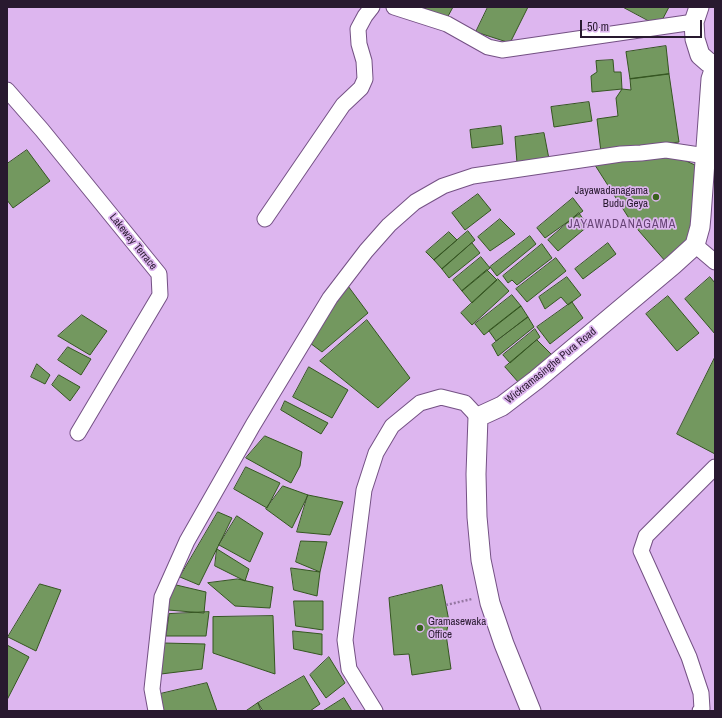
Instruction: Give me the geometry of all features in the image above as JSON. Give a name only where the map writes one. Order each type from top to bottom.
[{"type":"street","points":[[265,219],[343,105],[362,88],[365,79],[364,62],[359,44],[358,29],[372,7]]},
{"type":"street","points":[[394,7],[447,24],[488,47],[502,50],[696,15],[695,39],[700,55],[715,66],[711,79],[700,227],[695,245],[715,262]]},
{"type":"street","name":"Lakeway Terrace","points":[[7,90],[42,130],[159,274],[160,295],[78,433]]},
{"type":"street","points":[[156,711],[152,689],[162,596],[187,541],[253,425],[330,298],[366,251],[389,225],[415,202],[443,186],[473,176],[621,154],[666,150],[706,156]]},
{"type":"street","name":"Wickramasinghe Pura Road","points":[[478,417],[502,406],[536,380],[695,245]]},
{"type":"street","points":[[375,711],[349,669],[346,640],[364,490],[376,453],[392,426],[420,403],[441,397],[465,404],[478,417],[476,474],[477,517],[481,560],[490,603],[501,637],[531,711]]},
{"type":"street","points":[[700,711],[702,709],[701,693],[689,656],[641,551],[646,536],[715,466]]},
{"type":"path","points":[[446,605],[466,600]]},
{"type":"building","points":[[423,7],[453,7],[446,20]]},
{"type":"building","points":[[488,7],[528,7],[510,43],[476,32]]},
{"type":"building","points":[[623,7],[669,7],[659,26]]},
{"type":"building","points":[[666,46],[669,74],[630,79],[626,52]]},
{"type":"building","points":[[613,60],[614,72],[621,72],[622,89],[592,92],[591,76],[597,72],[596,61]]},
{"type":"building","points":[[669,74],[679,142],[601,152],[597,119],[618,116],[616,98],[622,89],[631,90],[630,79]]},
{"type":"building","points":[[589,102],[592,121],[554,127],[551,107]]},
{"type":"building","points":[[501,126],[503,144],[472,148],[470,130]]},
{"type":"building","points":[[544,133],[549,159],[517,163],[515,137]]},
{"type":"building","points":[[27,150],[50,181],[13,208],[7,200],[7,164]]},
{"type":"building","name":"Jayawadanagama Budu Geya","points":[[675,156],[695,165],[690,242],[666,262],[632,223],[593,162]]},
{"type":"building","points":[[478,194],[491,210],[465,230],[452,213]]},
{"type":"building","points":[[573,198],[583,211],[545,238],[537,228]]},
{"type":"building","points":[[579,213],[588,226],[558,251],[548,240]]},
{"type":"building","points":[[500,219],[515,234],[490,251],[478,237]]},
{"type":"building","points":[[468,231],[475,240],[442,269],[434,260]]},
{"type":"building","points":[[449,232],[457,240],[434,260],[426,252]]},
{"type":"building","points":[[530,236],[536,244],[497,276],[490,267]]},
{"type":"building","points":[[472,243],[480,253],[449,278],[442,269]]},
{"type":"building","points":[[608,243],[616,254],[583,279],[575,269]]},
{"type":"building","points":[[542,244],[552,258],[517,285],[512,280],[508,283],[503,276]]},
{"type":"building","points":[[481,257],[490,268],[462,291],[453,280]]},
{"type":"building","points":[[556,258],[566,271],[527,302],[516,289]]},
{"type":"building","points":[[487,270],[497,280],[472,303],[462,291]]},
{"type":"building","points":[[567,277],[581,295],[568,305],[561,297],[545,309],[539,297]]},
{"type":"building","points":[[710,277],[715,283],[715,334],[685,299]]},
{"type":"building","points":[[498,279],[509,291],[472,325],[461,313]]},
{"type":"building","points":[[348,286],[368,313],[322,352],[310,343]]},
{"type":"building","points":[[512,295],[521,306],[484,335],[475,324]]},
{"type":"building","points":[[668,296],[699,333],[677,351],[646,314]]},
{"type":"building","points":[[572,302],[583,318],[550,344],[537,327]]},
{"type":"building","points":[[521,306],[528,317],[496,341],[489,331]]},
{"type":"building","points":[[82,315],[107,331],[90,355],[58,336]]},
{"type":"building","points":[[528,317],[534,327],[498,356],[492,345]]},
{"type":"building","points":[[367,320],[410,378],[378,408],[320,361]]},
{"type":"building","points":[[535,329],[540,337],[510,363],[503,355]]},
{"type":"building","points":[[537,340],[552,355],[519,383],[505,367]]},
{"type":"building","points":[[68,347],[91,359],[81,375],[58,360]]},
{"type":"building","points":[[715,357],[715,454],[677,434]]},
{"type":"building","points":[[37,364],[50,375],[45,384],[31,377]]},
{"type":"building","points":[[309,367],[348,390],[332,418],[293,397]]},
{"type":"building","points":[[59,375],[80,387],[70,401],[52,385]]},
{"type":"building","points":[[285,401],[328,423],[321,434],[281,410]]},
{"type":"building","points":[[265,436],[302,452],[300,466],[291,483],[246,458]]},
{"type":"building","points":[[246,467],[280,483],[267,508],[234,489]]},
{"type":"building","points":[[283,486],[308,495],[292,528],[266,509]]},
{"type":"building","points":[[308,495],[343,502],[330,535],[297,532]]},
{"type":"building","points":[[218,512],[232,518],[199,585],[180,577]]},
{"type":"building","points":[[237,516],[263,533],[250,562],[219,545]]},
{"type":"building","points":[[301,541],[327,542],[320,572],[296,562]]},
{"type":"building","points":[[217,549],[249,569],[245,581],[215,566]]},
{"type":"building","points":[[291,568],[320,572],[317,596],[294,590]]},
{"type":"building","points":[[238,579],[273,587],[270,608],[235,606],[208,583]]},
{"type":"building","points":[[40,584],[61,590],[36,651],[8,637]]},
{"type":"building","points":[[172,584],[206,592],[204,613],[168,610]]},
{"type":"building","name":"Gramasewaka Office","points":[[442,585],[449,621],[446,634],[451,669],[412,675],[409,654],[394,655],[389,598]]},
{"type":"building","points":[[294,601],[323,601],[323,630],[296,626]]},
{"type":"building","points":[[209,612],[206,636],[166,636],[169,614]]},
{"type":"building","points":[[273,616],[275,674],[213,653],[213,617]]},
{"type":"building","points":[[293,631],[322,634],[322,655],[294,649]]},
{"type":"building","points":[[163,643],[205,644],[202,669],[161,674]]},
{"type":"building","points":[[7,645],[29,657],[7,700]]},
{"type":"building","points":[[329,657],[345,683],[326,698],[310,675]]},
{"type":"building","points":[[304,676],[320,704],[310,711],[263,711],[258,703]]},
{"type":"building","points":[[207,683],[217,711],[163,711],[160,694]]},
{"type":"building","points":[[344,698],[352,711],[323,711]]},
{"type":"building","points":[[258,703],[261,711],[246,711]]},
{"type":"place","name":"Jayawadanagama Budu Geya","points":[[656,197]]},
{"type":"place","name":"Gramasewaka Office","points":[[420,628]]},
{"type":"district","name":"JAYAWADANAGAMA","points":[[622,225]]}]
